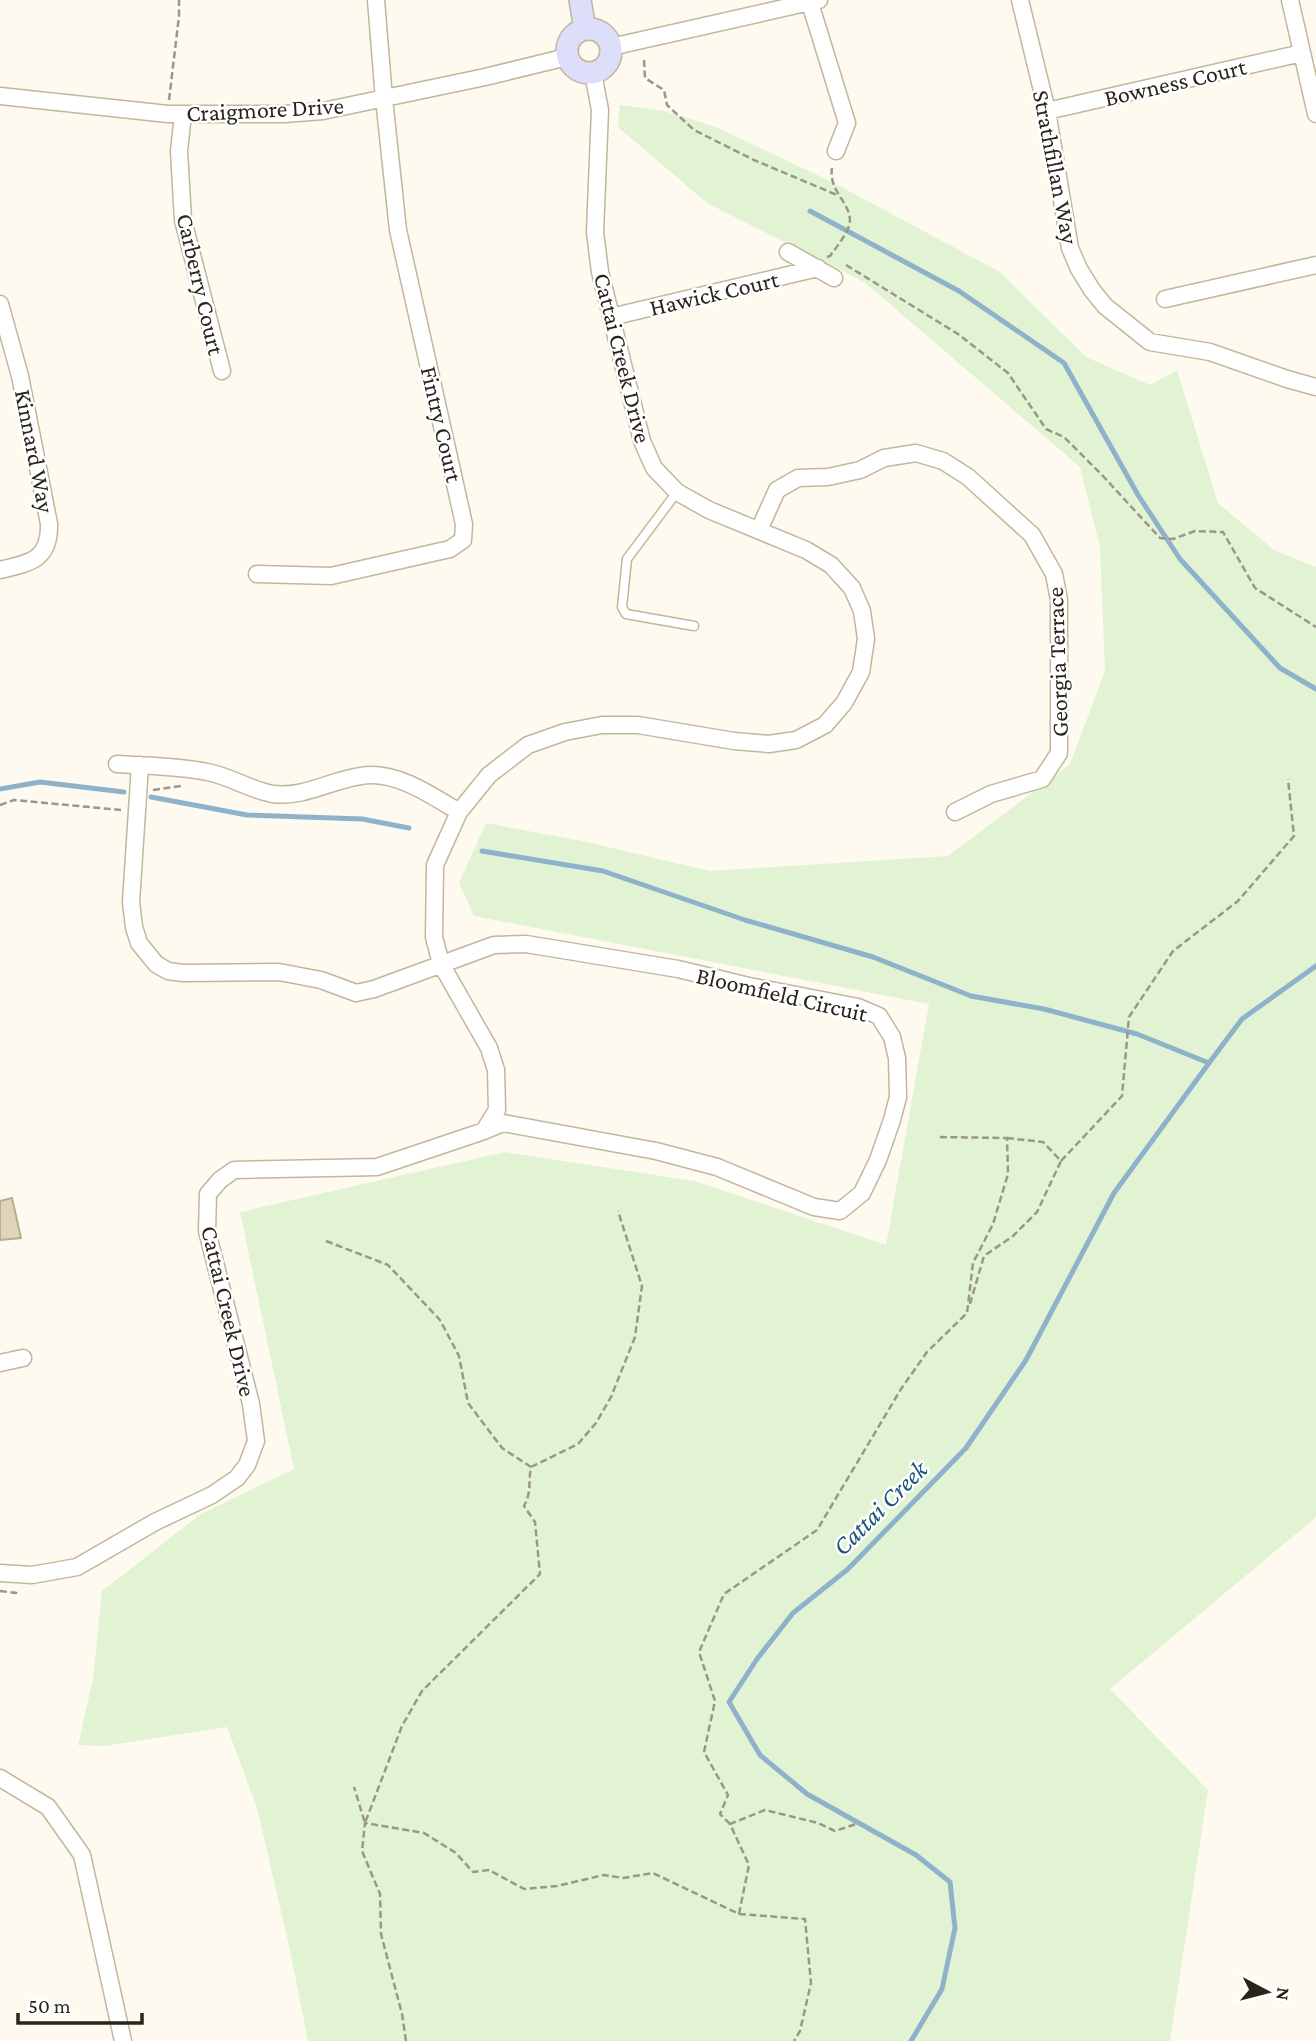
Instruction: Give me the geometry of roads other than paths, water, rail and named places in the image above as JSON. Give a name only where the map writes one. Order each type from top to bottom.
[{"type":"street","points":[[376,0],[384,99]]},
{"type":"street","points":[[580,0],[585,29]]},
{"type":"street","name":"Strathfillan Way","points":[[1020,0],[1047,111],[1070,248],[1079,270],[1105,306],[1150,342],[1210,352],[1316,387]]},
{"type":"street","points":[[1290,0],[1316,114]]},
{"type":"street","points":[[611,47],[815,1],[847,123],[836,151]]},
{"type":"street","points":[[585,29],[595,29],[603,33],[611,47],[606,65],[593,73],[573,68],[567,57],[568,43],[572,36],[585,29]]},
{"type":"street","name":"Bowness Court","points":[[1047,111],[1302,53]]},
{"type":"street","name":"Craigmore Drive","points":[[0,96],[175,114],[284,114],[323,111],[384,99],[567,57]]},
{"type":"street","name":"Cattai Creek Drive","points":[[0,1573],[32,1575],[77,1567],[155,1522],[212,1495],[237,1478],[247,1465],[256,1441],[251,1404],[207,1231],[208,1194],[220,1180],[234,1170],[377,1167],[484,1132],[497,1110],[496,1070],[483,1038],[440,964],[434,937],[435,865],[459,812],[489,775],[528,745],[565,732],[602,725],[638,725],[769,744],[796,740],[825,725],[844,703],[861,672],[866,639],[862,611],[852,588],[831,565],[806,550],[709,510],[677,492],[654,468],[642,441],[600,272],[595,232],[600,110],[593,73]]},
{"type":"street","name":"Fintry Court","points":[[257,574],[331,576],[450,549],[463,540],[464,524],[398,230],[384,99]]},
{"type":"street","name":"Carberry Court","points":[[175,114],[183,220],[222,371]]},
{"type":"street","name":"Hawick Court","points":[[788,252],[834,278]]},
{"type":"street","points":[[1165,299],[1316,265]]},
{"type":"street","name":"Hawick Court","points":[[611,317],[815,267]]},
{"type":"street","name":"Kinnard Way","points":[[0,304],[20,376],[49,524],[46,549],[38,558],[27,564],[0,570]]},
{"type":"street","name":"Georgia Terrace","points":[[759,530],[777,491],[798,478],[828,477],[860,470],[884,457],[916,453],[943,461],[968,477],[1032,535],[1054,574],[1059,600],[1059,753],[1042,779],[991,794],[956,812]]},
{"type":"street","points":[[117,764],[206,771],[273,794],[297,794],[362,775],[388,777],[430,794],[459,812]]},
{"type":"street","points":[[140,765],[131,902],[139,943],[156,964],[168,971],[191,973],[279,972],[321,980],[356,993],[440,964]]},
{"type":"street","name":"Bloomfield Circuit","points":[[440,964],[494,945],[526,944],[678,969],[858,1007],[878,1017],[892,1037],[897,1058],[898,1097],[878,1160],[862,1193],[840,1211],[814,1207],[717,1167],[656,1151],[503,1123],[484,1132]]},
{"type":"street","points":[[0,1363],[23,1358]]},
{"type":"street","points":[[0,1778],[48,1807],[82,1855],[122,2041]]},
{"type":"lane","points":[[677,492],[627,559],[622,607],[626,614],[694,626]]},
{"type":"waterway","points":[[810,211],[959,291],[1064,363],[1138,495],[1180,559],[1280,668],[1316,689]]},
{"type":"waterway","points":[[0,789],[40,782],[124,792]]},
{"type":"waterway","points":[[151,797],[247,815],[362,819],[409,828]]},
{"type":"waterway","points":[[482,851],[603,871],[745,920],[873,957],[971,996],[1044,1009],[1137,1034],[1209,1063]]},
{"type":"waterway","name":"Cattai Creek","points":[[911,2041],[942,1989],[955,1928],[950,1882],[916,1855],[807,1794],[760,1755],[729,1702],[757,1659],[793,1613],[848,1569],[966,1448],[1026,1360],[1114,1193],[1242,1019],[1316,966]]}]
